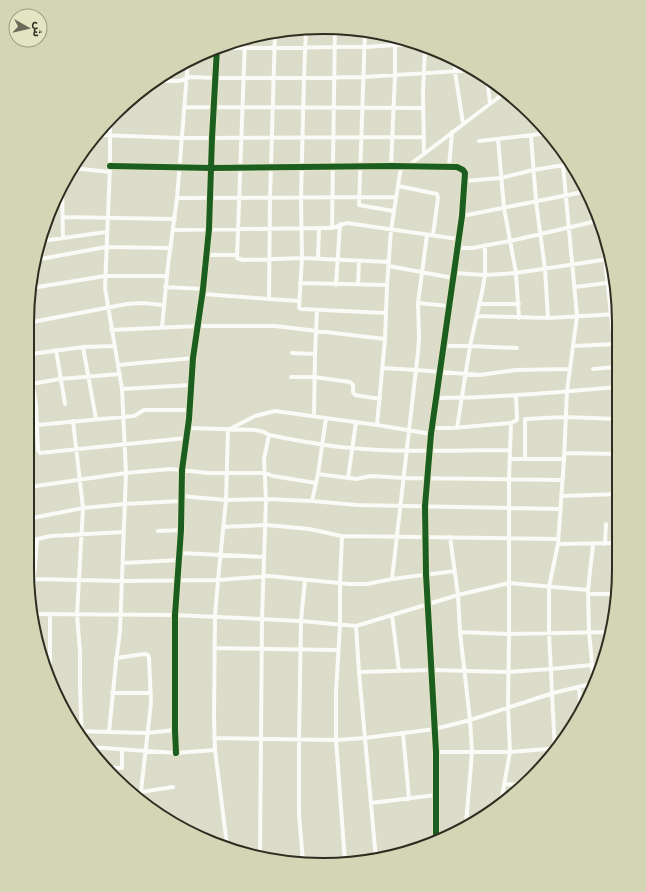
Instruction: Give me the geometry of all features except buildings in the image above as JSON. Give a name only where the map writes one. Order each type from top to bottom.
[{"type":"street","points":[[306,35],[301,198],[302,258],[299,307],[301,309],[386,313]]},
{"type":"street","points":[[332,228],[335,35]]},
{"type":"street","points":[[365,37],[359,204],[361,206],[393,211]]},
{"type":"street","points":[[269,299],[270,198],[276,38]]},
{"type":"street","points":[[245,45],[242,168],[237,258],[240,260],[302,258],[359,261],[389,264],[453,278]]},
{"type":"street","points":[[391,166],[395,45]]},
{"type":"street","points":[[234,48],[335,46],[366,47],[401,45]]},
{"type":"street","points":[[424,154],[423,108],[425,52]]},
{"type":"street","points":[[176,752],[176,615],[182,470],[188,428],[193,358],[203,292],[209,229],[217,54]]},
{"type":"street","points":[[455,66],[464,123]]},
{"type":"street","points":[[162,327],[166,276],[175,219],[187,68]]},
{"type":"street","points":[[166,80],[179,81],[191,77],[364,77],[464,71]]},
{"type":"street","points":[[488,86],[490,103]]},
{"type":"street","points":[[408,166],[501,95]]},
{"type":"street","points":[[184,107],[423,108]]},
{"type":"street","points":[[109,732],[121,614],[126,473],[122,389],[105,288],[106,232],[110,172],[110,128]]},
{"type":"street","points":[[449,167],[452,132]]},
{"type":"street","points":[[479,141],[542,134]]},
{"type":"street","points":[[104,135],[181,138],[423,137]]},
{"type":"street","points":[[531,136],[536,202],[545,269],[548,318]]},
{"type":"street","points":[[498,139],[504,208],[516,273],[519,318]]},
{"type":"street","points":[[465,181],[501,178],[533,170],[563,165],[576,287],[577,316],[567,391],[558,544],[549,587],[549,633],[556,740]]},
{"type":"street","points":[[110,166],[212,168],[408,166],[457,167],[465,173],[462,216],[431,434],[425,506],[426,574],[436,752],[436,835]]},
{"type":"street","points":[[377,425],[386,338],[387,285],[391,230],[401,167]]},
{"type":"street","points":[[79,169],[110,172]]},
{"type":"street","points":[[398,186],[437,194],[438,198],[433,235]]},
{"type":"street","points":[[462,216],[581,193]]},
{"type":"street","points":[[177,198],[396,197]]},
{"type":"street","points":[[62,199],[63,237]]},
{"type":"street","points":[[62,217],[175,219]]},
{"type":"street","points":[[457,248],[472,248],[510,242],[594,222]]},
{"type":"street","points":[[173,230],[332,228],[340,224],[347,223],[427,234],[458,240]]},
{"type":"street","points":[[336,284],[340,224]]},
{"type":"street","points":[[318,259],[319,228]]},
{"type":"street","points":[[46,240],[106,232]]},
{"type":"street","points":[[392,579],[410,430],[419,338],[418,303],[427,234]]},
{"type":"street","points":[[457,428],[470,346],[485,275],[485,246]]},
{"type":"street","points":[[42,259],[106,247],[171,248]]},
{"type":"street","points":[[206,255],[237,255]]},
{"type":"street","points":[[454,273],[485,275],[516,273],[605,260]]},
{"type":"street","points":[[358,284],[359,261]]},
{"type":"street","points":[[607,272],[612,326]]},
{"type":"street","points":[[36,287],[105,276],[166,276]]},
{"type":"street","points":[[300,283],[387,285]]},
{"type":"street","points":[[576,287],[607,283]]},
{"type":"street","points":[[165,287],[299,301]]},
{"type":"street","points":[[34,322],[107,307],[136,303],[163,305]]},
{"type":"street","points":[[418,303],[448,306]]},
{"type":"street","points":[[480,304],[519,304]]},
{"type":"street","points":[[314,416],[317,310]]},
{"type":"street","points":[[477,316],[548,318],[610,314]]},
{"type":"street","points":[[111,330],[198,326],[275,326],[386,338]]},
{"type":"street","points":[[574,346],[612,344]]},
{"type":"street","points":[[34,354],[83,347],[115,346]]},
{"type":"street","points":[[443,346],[517,348]]},
{"type":"street","points":[[83,347],[96,419]]},
{"type":"street","points":[[56,350],[65,404]]},
{"type":"street","points":[[292,353],[315,354]]},
{"type":"street","points":[[118,365],[193,358]]},
{"type":"street","points":[[593,369],[612,367]]},
{"type":"street","points":[[383,368],[480,375],[516,370],[569,368]]},
{"type":"street","points":[[34,384],[60,379],[120,374]]},
{"type":"street","points":[[291,377],[314,377],[350,382],[353,385],[353,392],[355,395],[380,398]]},
{"type":"street","points":[[122,389],[190,385]]},
{"type":"street","points":[[436,398],[516,395],[612,387]]},
{"type":"street","points":[[516,395],[517,420]]},
{"type":"street","points":[[34,400],[40,452],[186,438]]},
{"type":"street","points":[[37,425],[124,417],[136,415],[144,410],[189,410]]},
{"type":"street","points":[[228,430],[254,416],[269,412],[280,412],[431,434]]},
{"type":"street","points":[[432,428],[457,428],[511,423],[517,420],[525,419],[565,417],[612,419]]},
{"type":"street","points":[[312,501],[318,474],[326,418]]},
{"type":"street","points":[[525,419],[525,459]]},
{"type":"street","points":[[73,421],[83,508],[77,615],[80,652],[82,728]]},
{"type":"street","points":[[348,478],[356,422]]},
{"type":"street","points":[[503,795],[510,752],[508,672],[509,479],[511,423]]},
{"type":"street","points":[[188,428],[258,430],[269,435],[322,445],[352,448],[407,450],[510,450]]},
{"type":"street","points":[[227,842],[214,738],[214,648],[220,555],[226,500],[228,430]]},
{"type":"street","points":[[260,851],[262,620],[266,525],[264,454],[269,435]]},
{"type":"street","points":[[564,453],[612,454]]},
{"type":"street","points":[[510,459],[564,459]]},
{"type":"street","points":[[34,486],[126,473],[168,469],[227,474],[265,473],[273,476],[316,482]]},
{"type":"street","points":[[318,474],[348,478],[371,476],[404,478],[562,480]]},
{"type":"street","points":[[562,496],[612,494]]},
{"type":"street","points":[[34,518],[83,508],[181,499],[266,499],[357,505],[560,509]]},
{"type":"street","points":[[605,544],[606,524]]},
{"type":"street","points":[[223,527],[266,525],[309,529],[342,536],[558,539]]},
{"type":"street","points":[[158,531],[180,530]]},
{"type":"street","points":[[34,540],[51,536],[124,532]]},
{"type":"street","points":[[342,536],[336,740],[346,857]]},
{"type":"street","points":[[450,537],[458,595],[460,632],[472,752],[466,820]]},
{"type":"street","points":[[34,575],[37,539]]},
{"type":"street","points":[[558,544],[612,543]]},
{"type":"street","points":[[593,544],[588,592],[589,632],[593,673]]},
{"type":"street","points":[[179,553],[264,557]]},
{"type":"street","points":[[123,563],[179,560]]},
{"type":"street","points":[[35,579],[79,581],[218,580],[264,576],[340,584],[367,584],[426,574],[455,572]]},
{"type":"street","points":[[302,857],[299,814],[299,740],[301,622],[305,580]]},
{"type":"street","points":[[38,614],[176,615],[356,626],[458,595],[509,583],[611,594]]},
{"type":"street","points":[[50,614],[50,665]]},
{"type":"street","points":[[392,615],[399,671]]},
{"type":"street","points":[[356,626],[376,853]]},
{"type":"street","points":[[460,632],[509,634],[605,632]]},
{"type":"street","points":[[214,648],[338,650]]},
{"type":"street","points":[[116,658],[142,654],[148,655],[151,703],[141,792],[173,787]]},
{"type":"street","points":[[359,672],[432,670],[508,672],[595,666]]},
{"type":"street","points":[[214,738],[336,740],[365,738],[435,729],[470,720],[553,693],[588,685]]},
{"type":"street","points":[[579,687],[580,701]]},
{"type":"street","points":[[112,693],[151,693]]},
{"type":"street","points":[[84,732],[147,733],[175,730]]},
{"type":"street","points":[[403,733],[409,799]]},
{"type":"street","points":[[96,748],[176,752],[215,750]]},
{"type":"street","points":[[436,752],[510,752],[548,749]]},
{"type":"street","points":[[114,768],[122,768],[122,750]]},
{"type":"street","points":[[505,784],[515,785]]},
{"type":"street","points":[[371,803],[436,796]]},
{"type":"cycle path","points":[[176,753],[175,615],[181,530],[182,470],[189,419],[193,358],[203,289],[209,229],[217,54]]},
{"type":"cycle path","points":[[110,166],[212,168],[391,166],[457,167],[465,173],[462,216],[431,434],[425,506],[426,574],[436,752],[436,835]]}]
